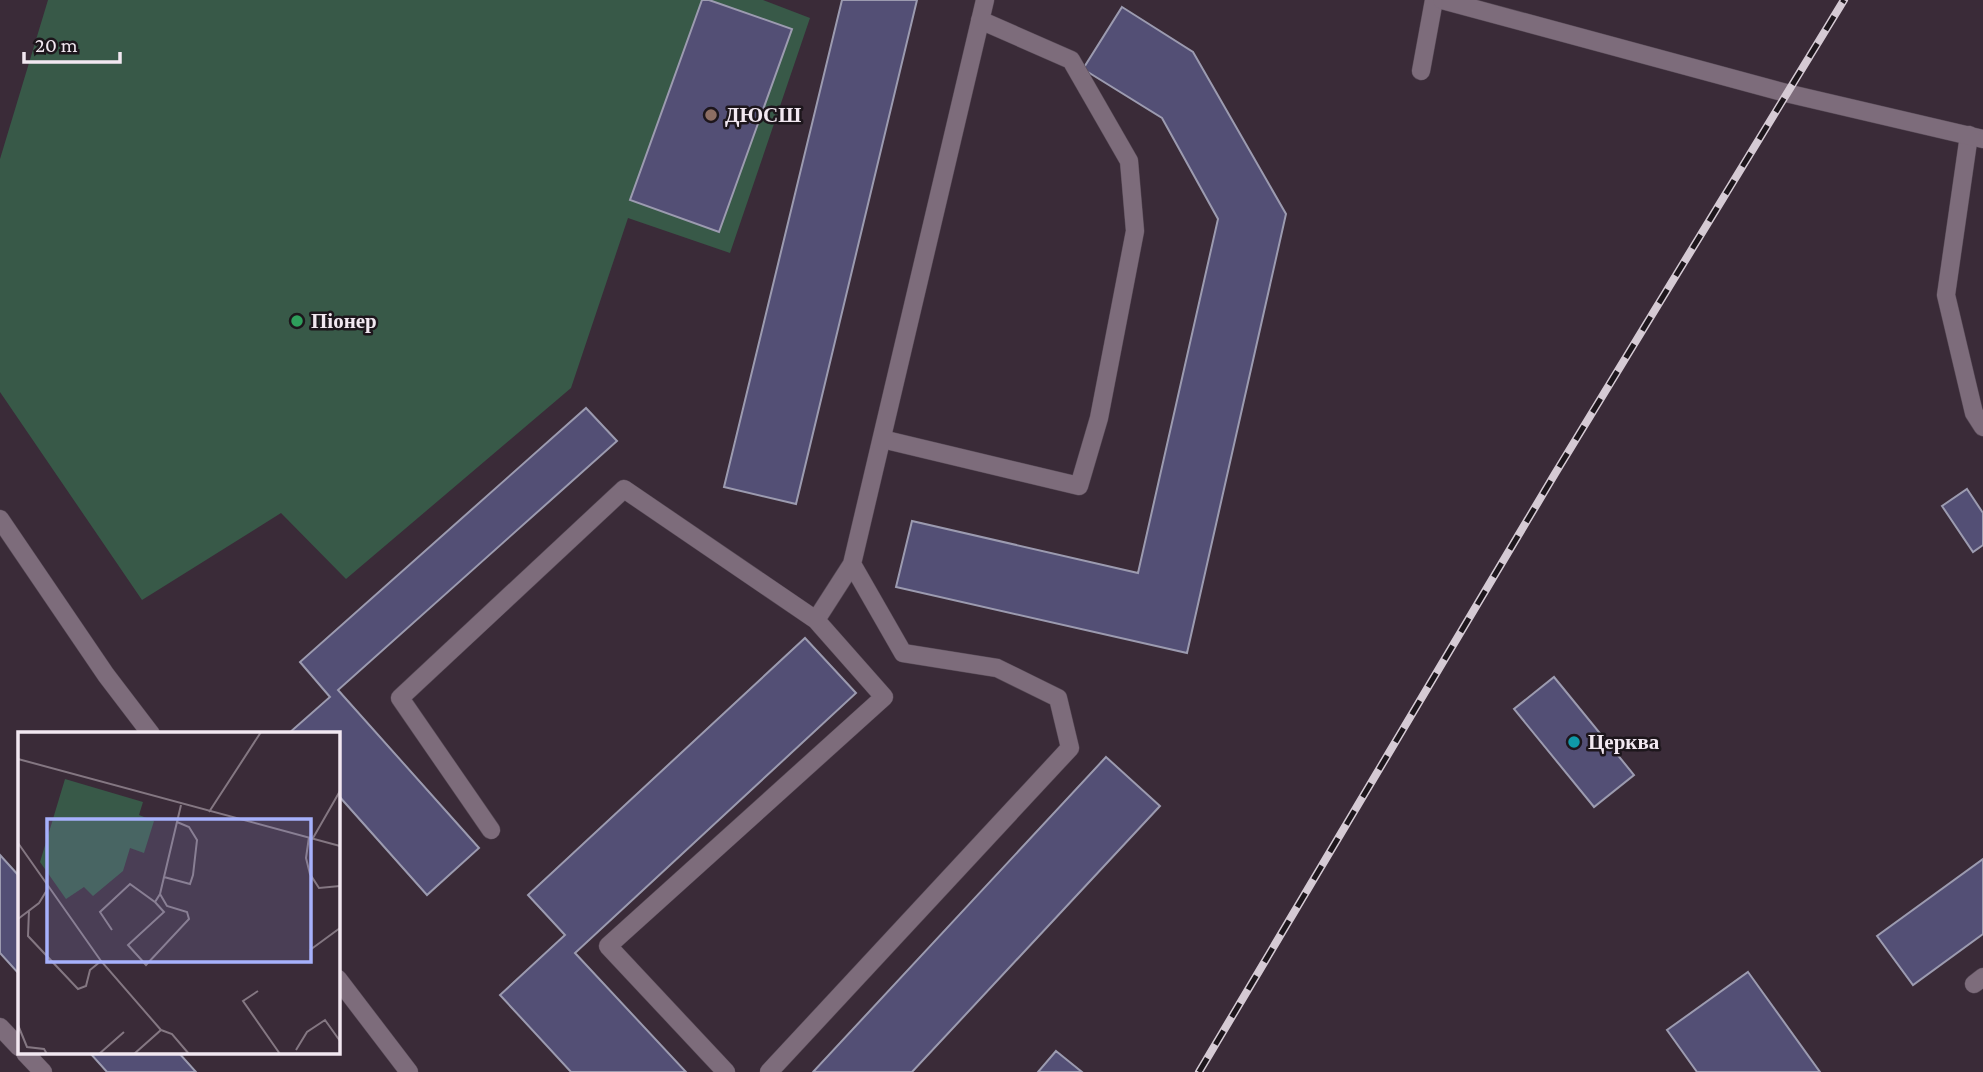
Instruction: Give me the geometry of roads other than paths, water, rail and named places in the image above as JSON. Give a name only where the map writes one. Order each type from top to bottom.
[{"type":"main road","points":[[816,620],[852,564],[985,0]]},
{"type":"main road","points":[[1421,71],[1433,0]]},
{"type":"main road","points":[[1442,0],[1798,96],[1976,137],[1946,295],[1974,413],[1983,427]]},
{"type":"main road","points":[[882,439],[1079,485],[1099,418],[1135,231],[1129,161],[1071,60],[980,20]]},
{"type":"main road","points":[[491,830],[400,698],[624,489],[816,620],[884,697],[608,946],[726,1072]]},
{"type":"main road","points":[[0,547],[3,524]]},
{"type":"main road","points":[[3,524],[106,675],[149,732]]},
{"type":"main road","points":[[769,1072],[1070,748],[1058,698],[997,668],[904,653],[852,564]]},
{"type":"main road","points":[[340,982],[405,1071]]},
{"type":"main road","points":[[0,1027],[18,1046]]},
{"type":"main road","points":[[26,1054],[43,1072]]},
{"type":"railway","points":[[1199,1072],[1556,472],[1844,0]]},
{"type":"place","name":"ДЮСШ","points":[[711,115]]},
{"type":"place","name":"Піонер","points":[[297,321]]},
{"type":"place","name":"Церква","points":[[1574,742]]}]
